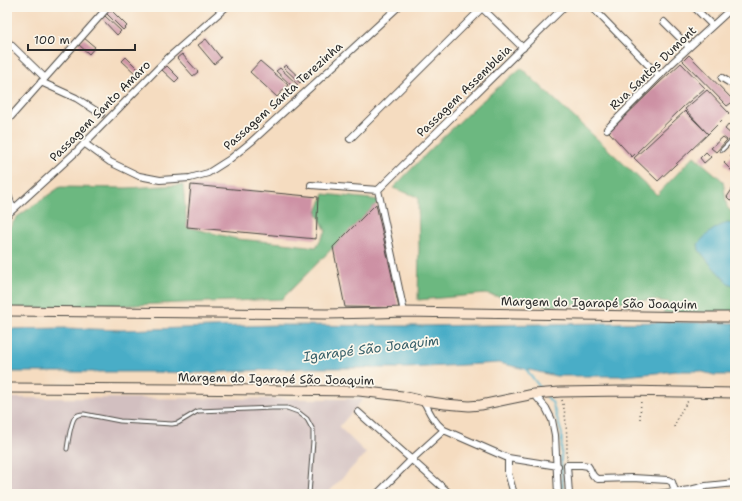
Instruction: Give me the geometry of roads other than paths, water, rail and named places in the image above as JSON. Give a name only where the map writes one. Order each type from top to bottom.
[{"type":"street","points":[[7,121],[108,7]]},
{"type":"street","name":"Passagem Santo Amaro","points":[[7,215],[60,168],[168,58],[226,7]]},
{"type":"street","name":"Passagem Santa Terezinha","points":[[84,143],[110,162],[144,178],[160,180],[190,178],[208,173],[230,159],[251,142],[398,7]]},
{"type":"street","points":[[350,139],[482,7],[523,48]]},
{"type":"street","name":"Passagem Assembleia","points":[[378,190],[564,7]]},
{"type":"street","points":[[592,7],[659,76]]},
{"type":"street","points":[[694,7],[712,25]]},
{"type":"street","name":"Rua Santos Dumont","points":[[607,129],[659,76],[733,7]]},
{"type":"street","points":[[664,22],[689,47]]},
{"type":"street","points":[[7,41],[43,80],[101,114]]},
{"type":"street","points":[[722,78],[735,86]]},
{"type":"street","points":[[311,185],[378,190],[404,312]]},
{"type":"street","points":[[7,192],[13,209]]},
{"type":"street","name":"Margem do Igarapé São Joaquim","points":[[7,310],[326,314],[404,312],[735,317]]},
{"type":"street","name":"Margem do Igarapé São Joaquim","points":[[7,388],[335,390],[374,392],[424,401],[469,406],[482,405],[534,394],[560,392],[735,393]]},
{"type":"street","points":[[534,394],[546,408],[552,420],[558,466],[558,494]]},
{"type":"street","points":[[424,401],[430,414],[438,425],[444,430],[508,459],[558,466]]},
{"type":"street","points":[[358,412],[450,494]]},
{"type":"street","points":[[377,494],[444,430]]},
{"type":"street","points":[[508,459],[508,473],[514,494]]},
{"type":"street","points":[[569,494],[567,465],[588,466],[593,477],[598,479],[632,478],[668,480],[672,482],[676,493]]},
{"type":"street","points":[[658,494],[676,493],[706,486],[735,483]]},
{"type":"lane","points":[[722,150],[735,137]]},
{"type":"lane","points":[[67,449],[74,417],[79,414],[126,422],[172,424],[178,423],[198,411],[287,408],[298,412],[307,419],[313,430],[309,494]]},
{"type":"water","points":[[728,223],[735,225],[735,286],[728,283],[711,265],[699,250],[698,244],[704,237],[719,226]]},
{"type":"water","name":"Igarapé São Joaquim","points":[[668,322],[735,323],[735,375],[714,375],[699,371],[677,371],[623,376],[556,376],[499,363],[408,368],[310,368],[200,373],[7,372],[7,329],[64,328],[121,330],[276,325],[424,326]]},
{"type":"waterway","points":[[525,368],[542,390]]},
{"type":"waterway","points":[[547,397],[552,402],[562,434],[561,462],[563,494]]}]
